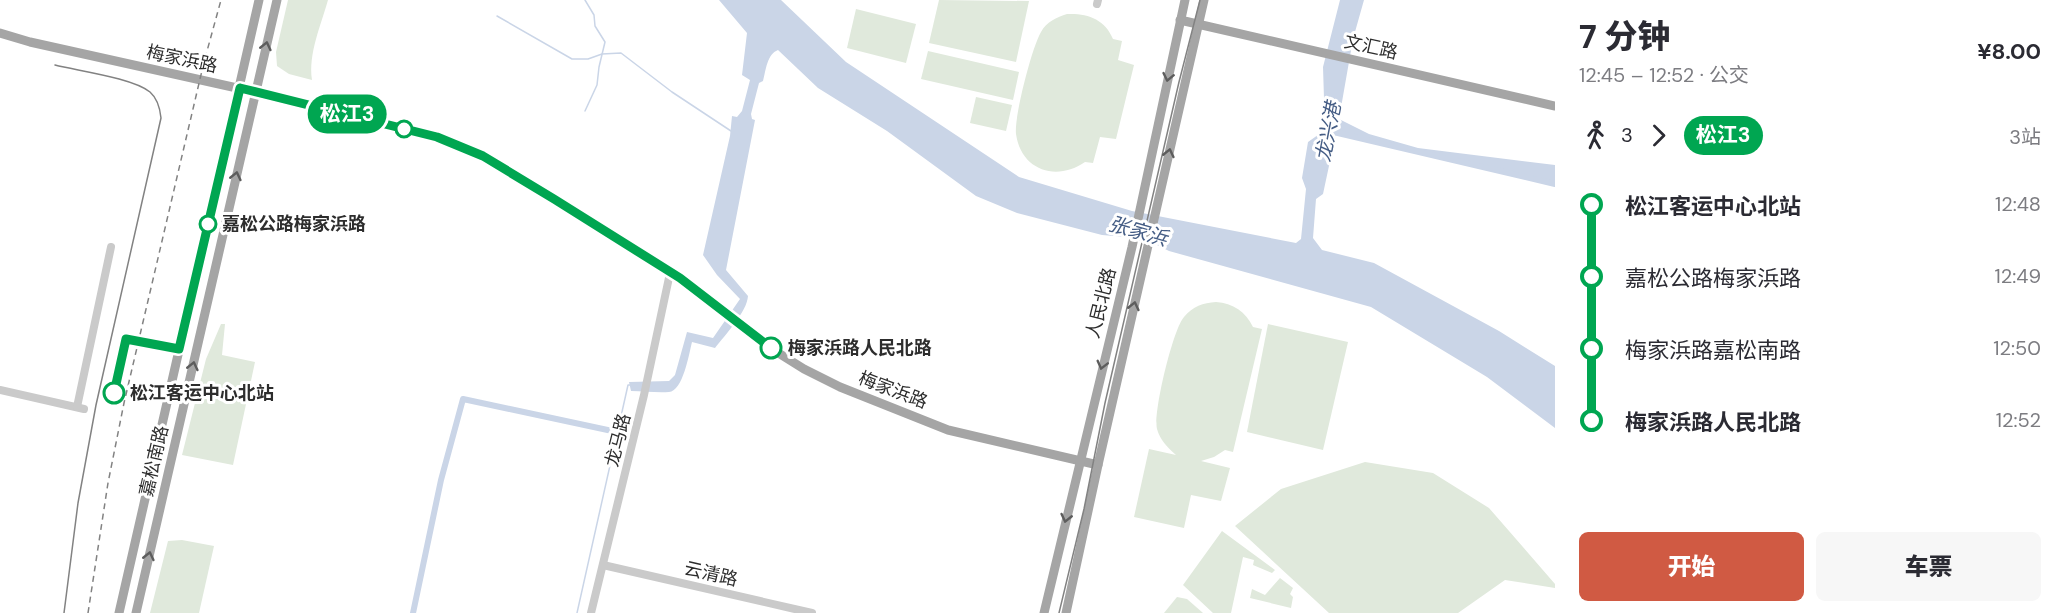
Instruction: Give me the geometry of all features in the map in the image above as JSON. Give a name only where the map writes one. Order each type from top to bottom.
[{"type":"main road","name":"嘉松南路","points":[[119,613],[259,0]]},
{"type":"main road","name":"嘉松南路","points":[[136,613],[277,0]]},
{"type":"main road","name":"人民北路","points":[[1044,613],[1132,248],[1185,0]]},
{"type":"main road","name":"人民北路","points":[[1066,613],[1204,0]]},
{"type":"main road","name":"文汇路","points":[[1180,20],[1555,106]]},
{"type":"main road","name":"梅家浜路","points":[[0,33],[30,42],[240,88],[437,137],[483,156],[554,199],[670,273],[804,369],[840,387],[948,430],[1098,465]]},
{"type":"street","points":[[0,390],[80,408],[111,247]]},
{"type":"street","name":"龙马路","points":[[591,613],[644,394],[670,273]]},
{"type":"street","name":"云清路","points":[[603,565],[812,613]]},
{"type":"shaded area","points":[[288,0],[328,0],[313,50],[312,80],[289,74],[277,66],[276,52]]},
{"type":"shaded area","points":[[939,0],[1029,1],[1016,62],[929,43]]},
{"type":"shaded area","points":[[856,9],[916,24],[906,63],[847,48]]},
{"type":"shaded area","points":[[1067,14],[1088,16],[1100,22],[1110,32],[1113,39],[1122,41],[1118,60],[1134,65],[1116,139],[1100,137],[1093,163],[1085,162],[1063,171],[1052,171],[1032,164],[1025,156],[1019,146],[1016,125],[1024,82],[1037,40],[1043,28],[1056,18]]},
{"type":"shaded area","points":[[928,51],[1019,72],[1013,100],[921,79]]},
{"type":"shaded area","points":[[976,97],[1012,105],[1006,131],[970,123]]},
{"type":"shaded area","points":[[1216,302],[1238,309],[1253,327],[1262,329],[1233,452],[1225,450],[1201,461],[1230,468],[1221,501],[1191,495],[1184,528],[1134,517],[1149,449],[1176,455],[1167,447],[1157,429],[1161,390],[1175,337],[1184,317],[1191,310],[1203,304]]},
{"type":"shaded area","points":[[221,324],[225,324],[222,355],[255,362],[233,465],[182,455],[206,359]]},
{"type":"shaded area","points":[[1268,324],[1348,342],[1323,450],[1247,432]]},
{"type":"shaded area","points":[[1365,462],[1433,473],[1489,508],[1555,584],[1555,588],[1505,580],[1458,613],[1329,613],[1235,526],[1281,489]]},
{"type":"shaded area","points":[[1222,531],[1275,570],[1272,573],[1253,565],[1254,560],[1243,557],[1231,613],[1213,613],[1183,585]]},
{"type":"shaded area","points":[[182,540],[214,546],[199,613],[150,613],[168,541]]},
{"type":"shaded area","points":[[1280,578],[1293,588],[1290,594],[1293,597],[1291,608],[1250,598],[1252,589],[1265,595]]},
{"type":"shaded area","points":[[1177,597],[1187,599],[1203,613],[1164,613]]},
{"type":"water","points":[[719,0],[781,0],[846,62],[1019,177],[1132,211],[1296,243],[1301,239],[1306,189],[1302,178],[1308,142],[1325,130],[1323,67],[1340,0],[1364,0],[1353,39],[1339,119],[1369,134],[1418,148],[1555,165],[1555,183],[1336,133],[1323,194],[1316,199],[1313,238],[1322,250],[1374,263],[1499,331],[1555,366],[1555,428],[1487,377],[1371,307],[1169,251],[1157,245],[1126,237],[1102,235],[1017,213],[976,196],[887,131],[818,88],[778,50],[769,59],[763,81],[759,83],[751,114],[752,119],[755,120],[726,270],[748,296],[744,309],[715,348],[692,342],[682,379],[674,390],[669,392],[631,391],[629,382],[669,381],[675,375],[687,332],[713,338],[740,299],[717,275],[703,255],[730,136],[732,116],[737,117],[742,111],[750,80],[742,75],[747,33]]},
{"type":"waterway","points":[[585,0],[594,15],[595,26],[605,42],[597,85],[585,111]]},
{"type":"waterway","points":[[497,16],[572,59],[588,59],[602,54],[621,53],[672,92],[731,131]]},
{"type":"waterway","name":"龙兴港","points":[[1325,130],[1555,184]]},
{"type":"waterway","points":[[577,613],[628,385],[631,385]]},
{"type":"waterway","points":[[413,613],[441,480],[463,399],[617,432]]},
{"type":"tram line","points":[[1059,613],[1084,509],[1105,403],[1200,0]]},
{"type":"tram line","points":[[55,65],[119,79],[142,87],[155,98],[161,118],[96,405],[78,503],[64,613]]},
{"type":"railway","points":[[88,613],[108,483],[124,403],[204,62],[221,0]]},
{"type":"bus line","name":"松江3","points":[[114,393],[126,339],[179,349],[240,88],[437,137],[483,156],[680,278],[771,348]]},
{"type":"place","name":"嘉松公路梅家浜路","points":[[208,224]]},
{"type":"place","name":"梅家浜路人民北路","points":[[771,348]]},
{"type":"place","name":"松江客运中心北站","points":[[114,393]]},
{"type":"water label","name":"张家浜","points":[[1138,231]]}]
